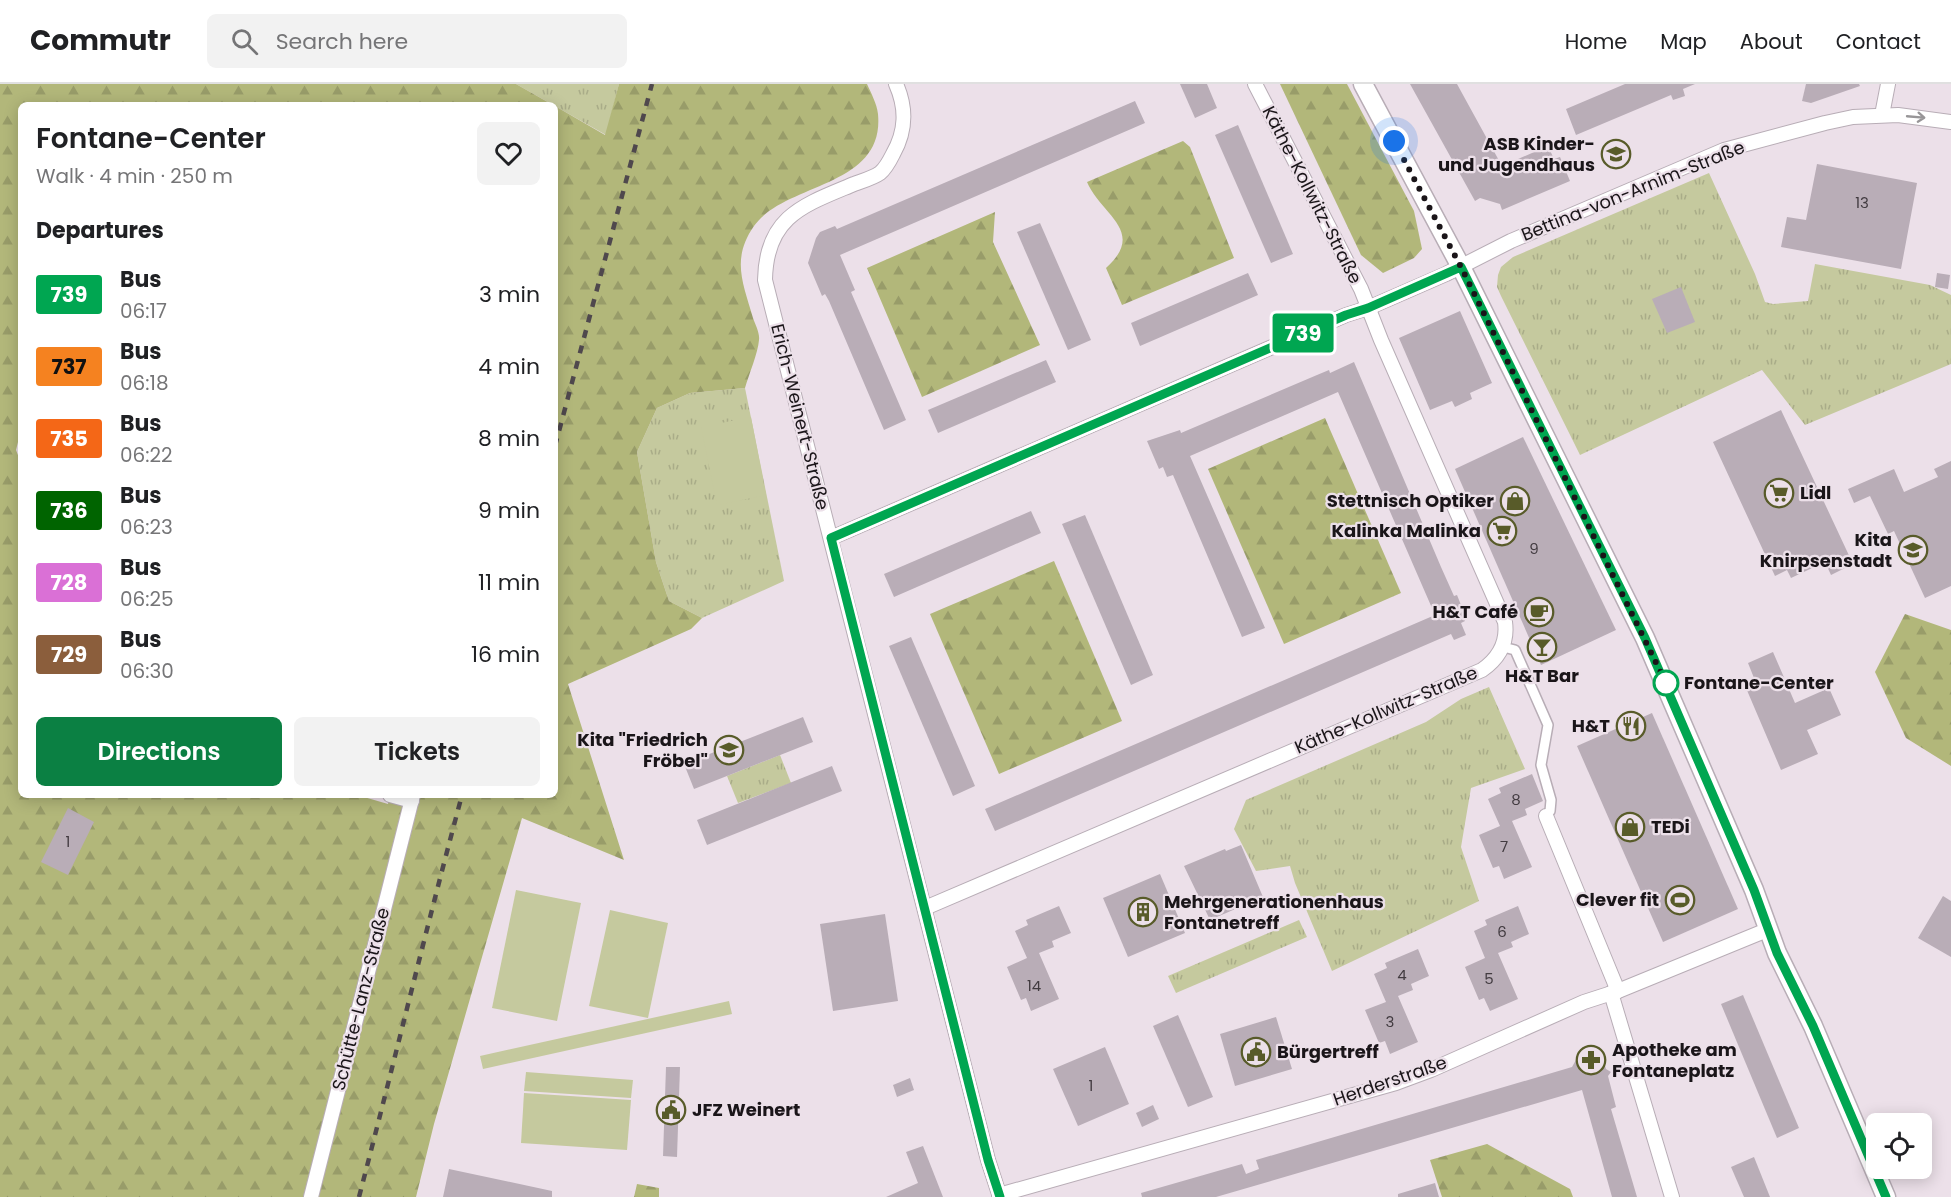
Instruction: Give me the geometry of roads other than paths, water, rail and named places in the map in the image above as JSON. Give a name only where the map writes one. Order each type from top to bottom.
[{"type":"main road","points":[[1363,84],[1461,267],[1645,638],[1750,881],[1767,930],[1786,974],[1813,1026],[1886,1197]]},
{"type":"street","name":"Erich-Weinert-Straße","points":[[896,84],[903,103],[904,119],[900,137],[889,161],[880,173],[812,202],[789,217],[773,239],[765,266],[768,293],[988,1160],[1000,1196]]},
{"type":"street","name":"Käthe-Kollwitz-Straße","points":[[925,908],[1482,670],[1495,660],[1503,647],[1506,635],[1504,622],[1361,289],[1255,84]]},
{"type":"street","points":[[1882,115],[1888,84]]},
{"type":"street","name":"Bettina-von-Arnim-Straße","points":[[831,538],[1346,315],[1368,308],[1461,267],[1511,241],[1724,150],[1839,119],[1882,115],[1951,122]]},
{"type":"street","points":[[1503,647],[1515,650],[1548,725],[1541,765],[1551,800],[1550,811],[1546,816],[1615,992],[1672,1197]]},
{"type":"street","name":"Schütte-Lanz-Straße","points":[[311,1197],[412,798]]},
{"type":"street","name":"Herderstraße","points":[[1000,1196],[1387,1086],[1431,1070],[1584,1002],[1615,992],[1767,930]]},
{"type":"railway","points":[[558,435],[652,84]]},
{"type":"railway","points":[[359,1197],[461,798]]},
{"type":"place","name":"ASB Kinder- und Jugendhaus","points":[[1616,154]]},
{"type":"place","name":"Lidl","points":[[1779,493]]},
{"type":"place","name":"Stettnisch Optiker","points":[[1515,501]]},
{"type":"place","name":"Kalinka Malinka","points":[[1502,531]]},
{"type":"place","name":"Kita Knirpsenstadt","points":[[1913,550]]},
{"type":"place","name":"H&T Café","points":[[1539,612]]},
{"type":"place","name":"H&T Bar","points":[[1542,647]]},
{"type":"place","name":"Fontane-Center","points":[[1666,683]]},
{"type":"place","name":"H&T","points":[[1631,726]]},
{"type":"place","name":"Kita \"Friedrich Fröbel\"","points":[[729,750]]},
{"type":"place","name":"TEDi","points":[[1630,827]]},
{"type":"place","name":"Clever fit","points":[[1680,900]]},
{"type":"place","name":"Mehrgenerationenhaus Fontanetreff","points":[[1143,912]]},
{"type":"place","name":"Bürgertreff","points":[[1256,1052]]},
{"type":"place","name":"Apotheke am Fontaneplatz","points":[[1591,1060]]},
{"type":"place","name":"JFZ Weinert","points":[[671,1110]]}]
